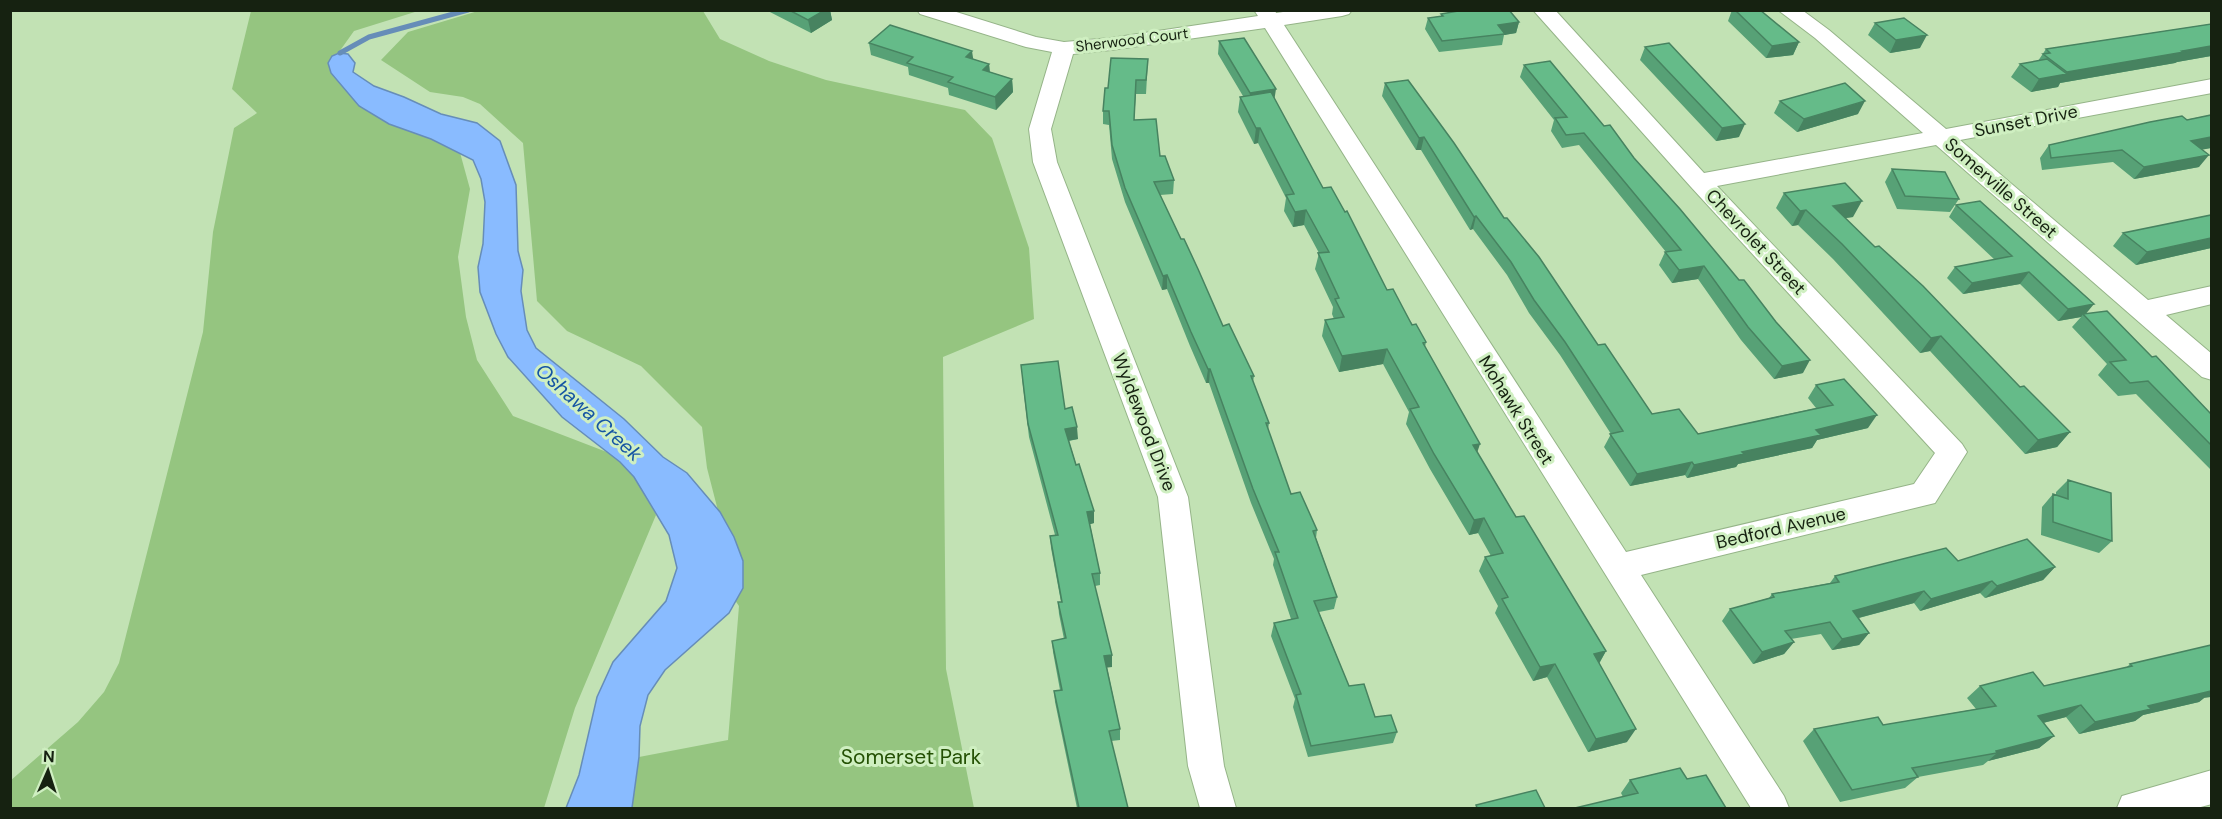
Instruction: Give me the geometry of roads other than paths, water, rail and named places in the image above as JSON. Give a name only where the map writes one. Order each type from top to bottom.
[{"type":"street","name":"Sherwood Court","points":[[927,10],[1004,35],[1064,48],[1111,44],[1267,16],[1342,10]]},
{"type":"street","name":"Chevrolet Street","points":[[1543,10],[1699,182],[1952,452],[1937,475]]},
{"type":"street","name":"Somerville Street","points":[[1788,10],[1822,34],[2211,370]]},
{"type":"street","name":"Mohawk Street","points":[[1267,16],[1616,568],[1771,808]]},
{"type":"street","name":"Wyldewood Drive","points":[[1064,48],[1040,129],[1045,162],[1173,497],[1206,766],[1218,808]]},
{"type":"street","name":"Sunset Drive","points":[[1699,182],[2211,86]]},
{"type":"street","points":[[2144,310],[2211,295]]},
{"type":"street","name":"Bedford Avenue","points":[[1616,568],[1924,494],[1937,475]]},
{"type":"street","points":[[2135,808],[2211,787]]},
{"type":"water","points":[[339,53],[348,54],[355,63],[353,72],[374,86],[441,114],[477,123],[500,141],[516,185],[518,251],[523,270],[521,291],[527,330],[536,348],[624,419],[663,457],[687,473],[720,512],[734,537],[743,561],[743,588],[729,613],[665,670],[648,695],[640,726],[639,757],[632,808],[566,808],[579,775],[597,697],[613,662],[666,601],[677,568],[669,535],[634,477],[620,462],[562,417],[508,357],[496,334],[480,292],[478,267],[483,244],[485,202],[481,179],[473,160],[431,139],[389,124],[359,106],[331,73],[328,63],[332,56]]},
{"type":"waterway","name":"Oshawa Creek","points":[[340,53],[369,37],[468,10]]},
{"type":"park label","name":"Somerset Park","points":[[911,757]]}]
